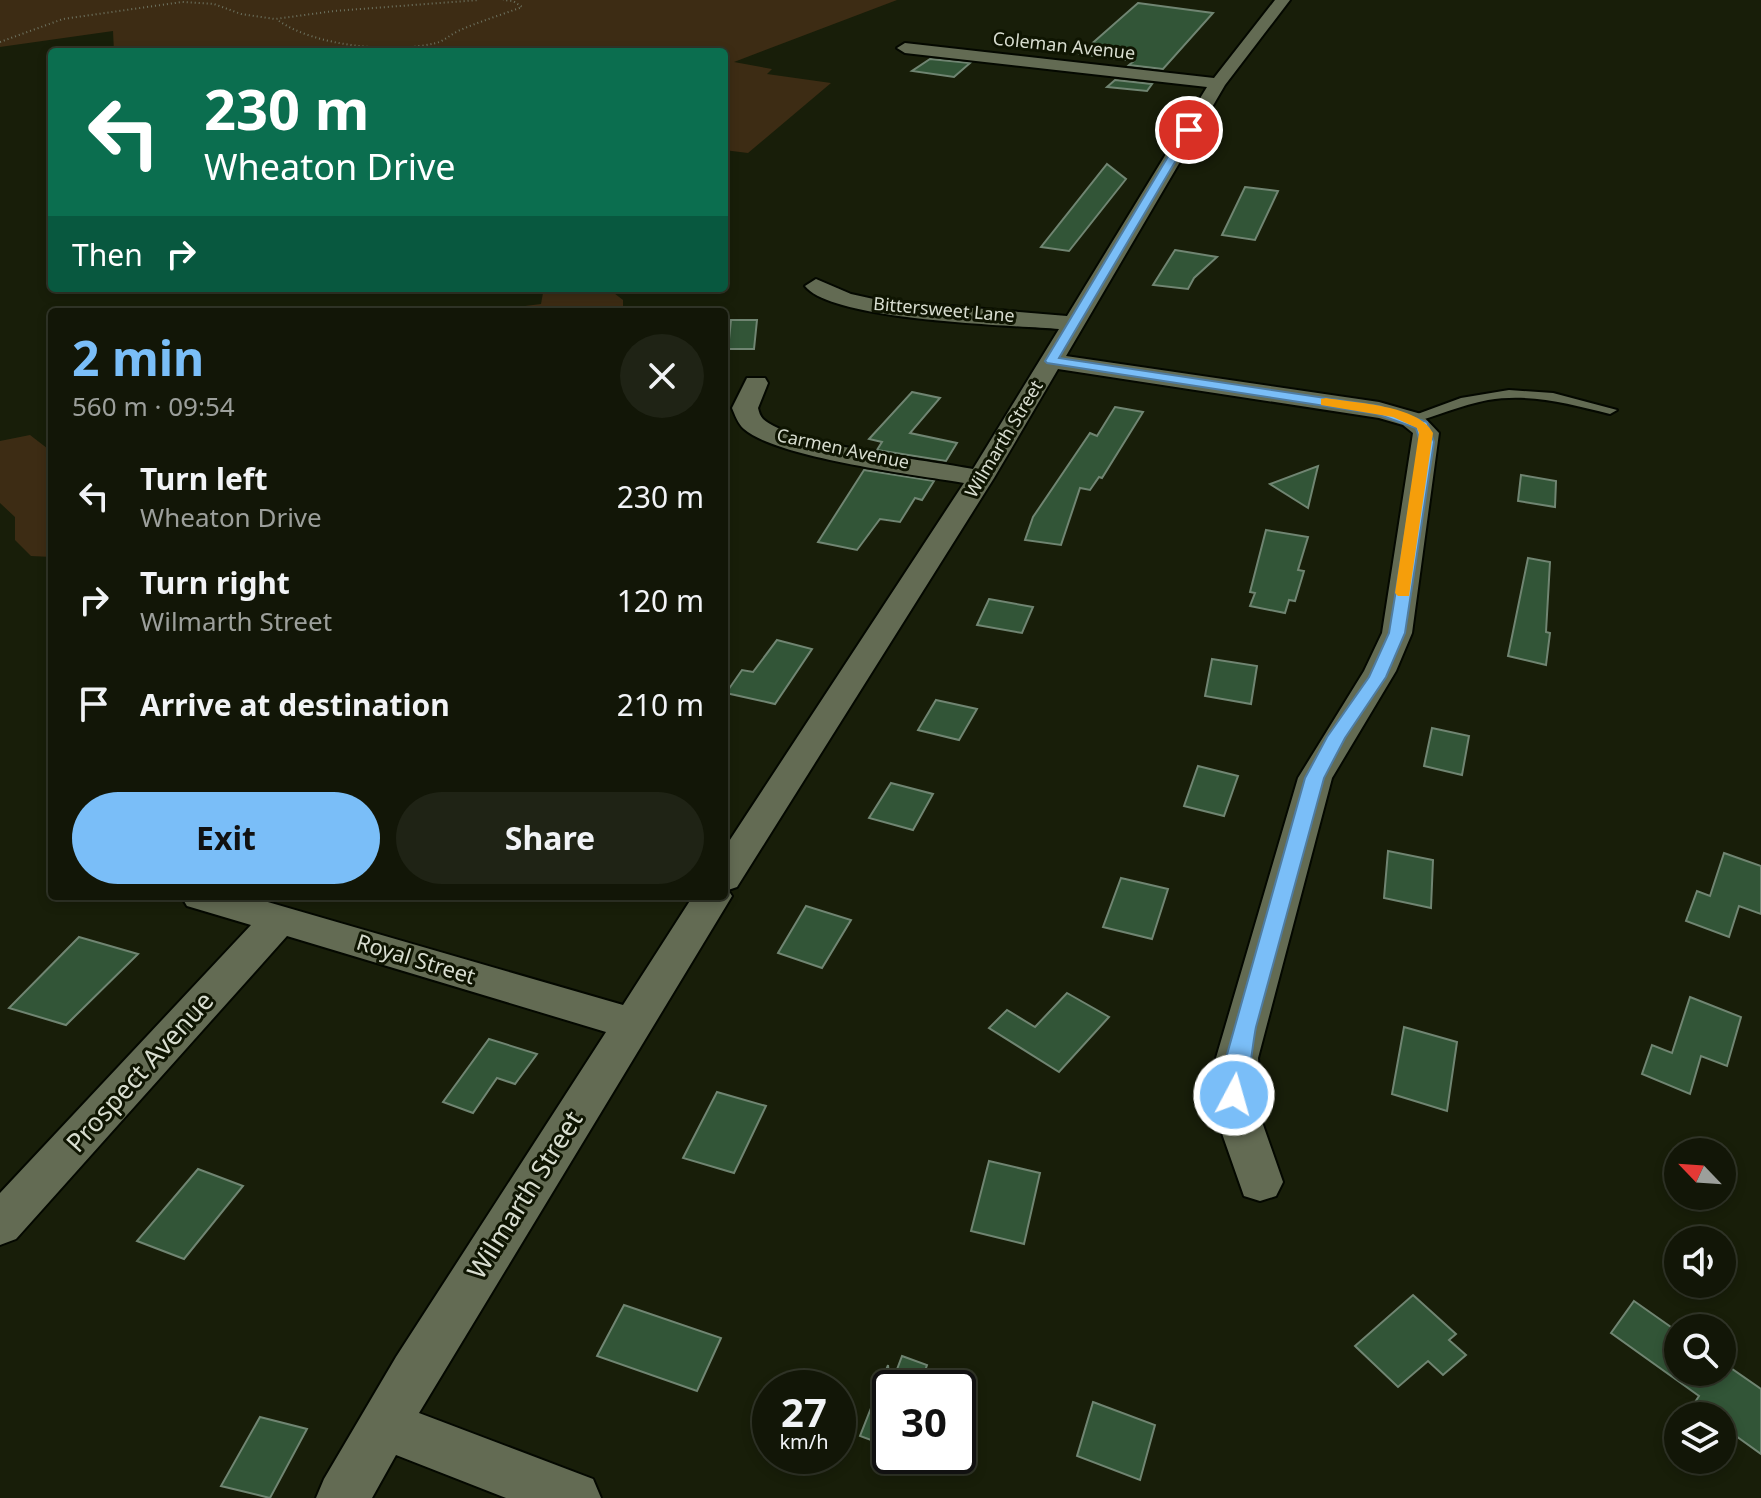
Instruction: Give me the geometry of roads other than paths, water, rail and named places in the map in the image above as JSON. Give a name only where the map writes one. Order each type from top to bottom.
[{"type":"street","name":"Wilmarth Street","points":[[728,872],[981,478],[1218,83],[1276,1]]},
{"type":"street","name":"Coleman Avenue","points":[[905,48],[1218,83]]},
{"type":"street","name":"Bittersweet Lane","points":[[816,286],[844,299],[878,307],[1074,323]]},
{"type":"street","points":[[1051,361],[1379,410],[1422,425],[1427,442],[1397,633],[1377,677],[1336,737],[1315,778],[1237,1058],[1234,1095],[1238,1119],[1260,1182]]},
{"type":"street","name":"Carmen Avenue","points":[[756,383],[745,408],[751,422],[768,433],[800,443],[981,478]]},
{"type":"street","name":"Royal Street","points":[[214,900],[631,1023]]},
{"type":"street","name":"Wilmarth Street","points":[[343,1498],[384,1425],[631,1023],[710,900]]},
{"type":"street","name":"Prospect Avenue","points":[[0,1225],[280,919]]},
{"type":"street","points":[[384,1425],[574,1498]]},
{"type":"lane","points":[[1411,419],[1484,394],[1513,392],[1561,396],[1610,410]]}]
